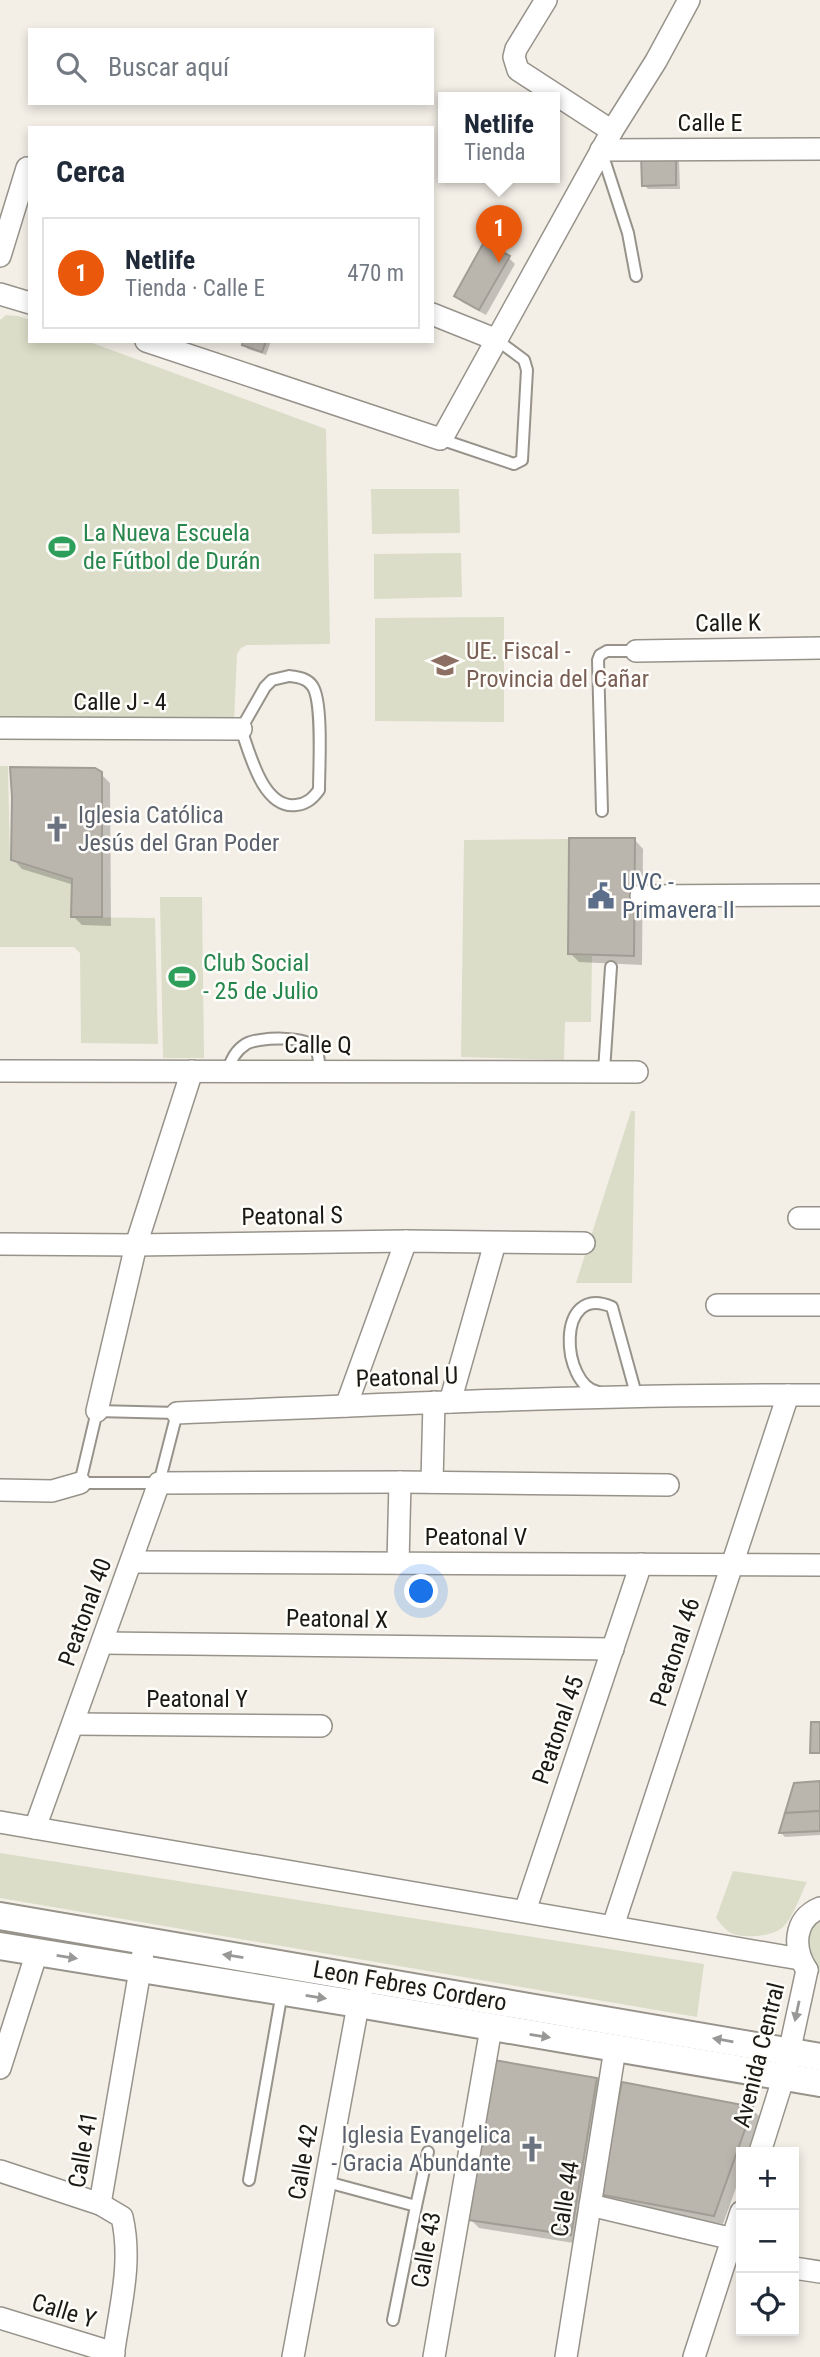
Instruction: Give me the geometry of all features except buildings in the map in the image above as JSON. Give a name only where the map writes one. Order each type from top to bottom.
[{"type":"street","points":[[545,92],[518,70],[514,57],[516,49],[546,0]]},
{"type":"street","points":[[174,346],[440,439],[606,141],[656,61],[689,0]]},
{"type":"street","points":[[560,104],[606,141]]},
{"type":"street","name":"Calle E","points":[[606,141],[820,149]]},
{"type":"street","points":[[0,256],[27,168]]},
{"type":"street","points":[[0,294],[28,302]]},
{"type":"street","points":[[434,315],[497,340]]},
{"type":"street","name":"Calle K","points":[[636,650],[820,648]]},
{"type":"street","name":"Calle J - 4","points":[[0,728],[241,729]]},
{"type":"street","points":[[641,896],[820,895]]},
{"type":"street","name":"Calle Q","points":[[0,1071],[637,1072]]},
{"type":"street","points":[[97,1411],[136,1245],[192,1071]]},
{"type":"street","points":[[346,1406],[406,1241]]},
{"type":"street","name":"Peatonal S","points":[[0,1244],[406,1241],[584,1243]]},
{"type":"street","points":[[432,1482],[442,1402],[495,1243]]},
{"type":"street","points":[[717,1305],[820,1305]]},
{"type":"street","name":"Peatonal U","points":[[177,1413],[698,1394],[820,1395]]},
{"type":"street","name":"Peatonal 46","points":[[612,1926],[788,1395]]},
{"type":"street","points":[[398,1563],[400,1482]]},
{"type":"street","points":[[0,1490],[52,1491],[79,1483]]},
{"type":"street","points":[[159,1483],[668,1485]]},
{"type":"street","name":"Peatonal 40","points":[[35,1828],[159,1483]]},
{"type":"street","name":"Peatonal V","points":[[131,1562],[820,1565]]},
{"type":"street","name":"Peatonal 45","points":[[525,1912],[641,1564]]},
{"type":"street","name":"Peatonal X","points":[[102,1643],[613,1649]]},
{"type":"street","name":"Peatonal Y","points":[[73,1724],[321,1726]]},
{"type":"street","points":[[0,1822],[612,1926],[809,1969]]},
{"type":"street","name":"Avenida Central","points":[[762,2147],[787,2064],[796,2012],[809,1969],[796,1946],[798,1932],[804,1919],[820,1908]]},
{"type":"street","name":"Leon Febres Cordero","points":[[0,1916],[363,1977],[787,2064],[820,2083]]},
{"type":"street","name":"Calle 41","points":[[113,2355],[127,2273],[126,2233],[122,2217],[100,2204],[145,1941]]},
{"type":"street","name":"Leon Febres Cordero","points":[[0,1946],[615,2049],[787,2064],[820,2057]]},
{"type":"street","points":[[0,2068],[37,1952]]},
{"type":"street","name":"Calle 42","points":[[293,2357],[363,1977]]},
{"type":"street","name":"Calle 43","points":[[434,2357],[491,2028]]},
{"type":"street","name":"Calle 44","points":[[566,2357],[615,2049]]},
{"type":"street","points":[[0,2171],[100,2204]]},
{"type":"street","points":[[590,2205],[734,2252],[694,2357]]},
{"type":"street","points":[[799,2269],[820,2272]]},
{"type":"street","name":"Calle Y","points":[[0,2318],[113,2355]]},
{"type":"lane","points":[[606,141],[636,276]]},
{"type":"lane","points":[[440,439],[514,464],[522,460],[527,370],[524,360],[497,340]]},
{"type":"lane","points":[[602,811],[598,660],[600,655],[607,652],[636,650]]},
{"type":"lane","points":[[289,676],[303,678],[313,687],[319,715],[319,790],[313,799],[299,805],[287,805],[272,798],[259,775],[241,729],[265,687],[272,680],[289,676]]},
{"type":"lane","points":[[604,1072],[611,967]]},
{"type":"lane","points":[[228,1071],[233,1055],[248,1042],[269,1039],[309,1042],[316,1048],[320,1071]]},
{"type":"lane","points":[[599,1301],[612,1307],[637,1396],[593,1391],[582,1382],[573,1363],[569,1341],[578,1309],[586,1303],[599,1301]]},
{"type":"lane","points":[[159,1483],[79,1483],[97,1411],[177,1413]]},
{"type":"lane","name":"Peatonal 40","points":[[159,1483],[177,1413]]},
{"type":"lane","points":[[249,2180],[282,1992]]},
{"type":"lane","points":[[393,2320],[428,2152]]},
{"type":"lane","points":[[327,2182],[416,2206]]},
{"type":"green space","points":[[6,315],[28,319],[28,343],[92,343],[326,429],[330,644],[247,645],[241,648],[237,654],[234,723],[0,724],[0,320]]},
{"type":"green space","points":[[371,489],[459,489],[460,533],[372,534]]},
{"type":"green space","points":[[461,553],[462,597],[374,599],[374,554]]},
{"type":"green space","points":[[504,617],[504,722],[375,721],[375,618]]},
{"type":"green space","points":[[0,766],[8,766],[10,861],[71,880],[71,917],[155,918],[158,1044],[81,1043],[80,953],[74,947],[0,947]]},
{"type":"green space","points":[[568,839],[567,954],[592,956],[591,1022],[565,1022],[564,1060],[461,1057],[464,840]]},
{"type":"green space","name":"Club Social - 25 de Julio","points":[[160,897],[202,897],[204,1058],[163,1058]]},
{"type":"green space","points":[[631,1111],[635,1111],[632,1283],[576,1283]]},
{"type":"green space","points":[[0,1853],[704,1964],[697,2017],[0,1898]]},
{"type":"green space","points":[[733,1871],[807,1882],[784,1926],[773,1933],[751,1936],[731,1933],[723,1926],[716,1918]]},
{"type":"green space","points":[[820,1913],[820,1973],[806,1961],[805,1929]]},
{"type":"place","name":"Netlife","points":[[499,263]]},
{"type":"place","name":"La Nueva Escuela de Fútbol de Durán","points":[[62,547]]},
{"type":"place","name":"UE. Fiscal - Provincia del Cañar","points":[[445,665]]},
{"type":"place","name":"Iglesia Católica Jesús del Gran Poder","points":[[57,829]]},
{"type":"place","name":"UVC - Primavera II","points":[[601,896]]},
{"type":"place","name":"Club Social - 25 de Julio","points":[[182,977]]},
{"type":"place","name":"Iglesia Evangelica - Gracia Abundante","points":[[532,2149]]}]
